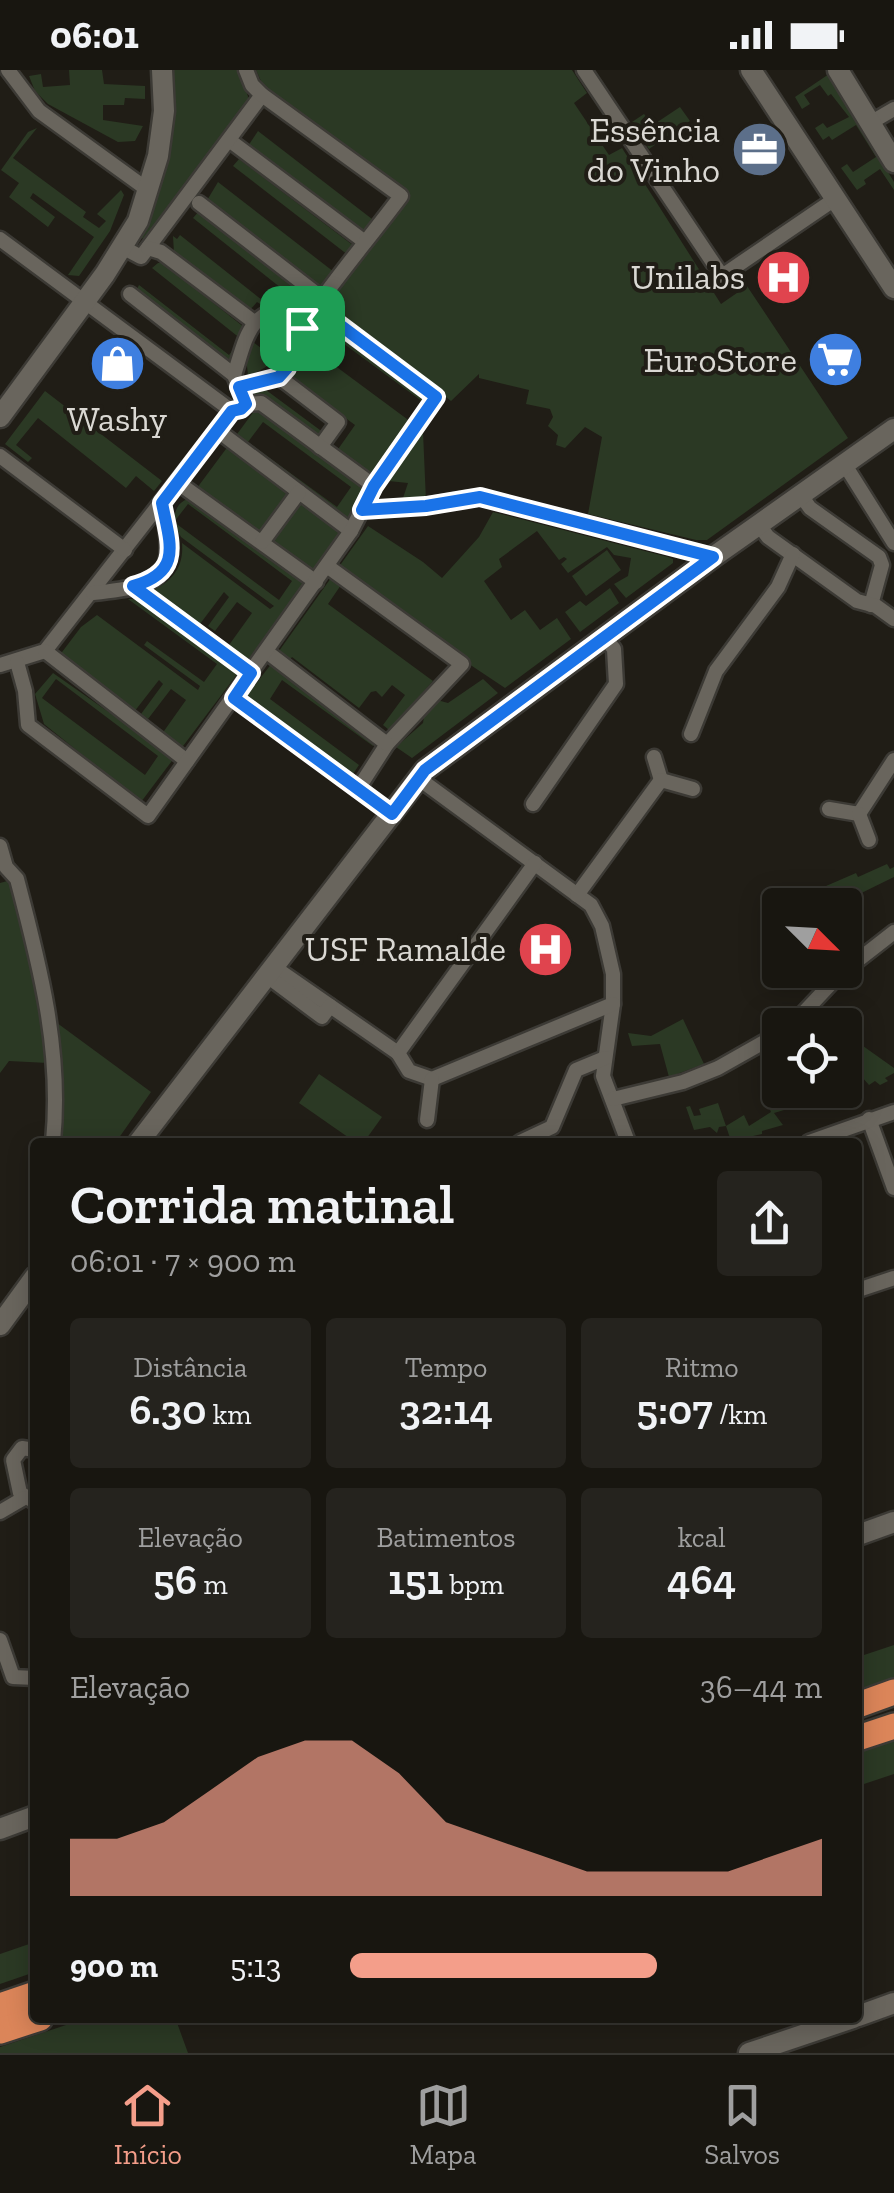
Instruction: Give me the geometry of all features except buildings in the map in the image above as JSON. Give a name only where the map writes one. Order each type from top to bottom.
[{"type":"highway","points":[[862,1704],[894,1692]]},
{"type":"highway","points":[[862,1737],[894,1726]]},
{"type":"highway","points":[[0,1996],[30,1987]]},
{"type":"highway","points":[[0,2006],[30,1996]]},
{"type":"highway","points":[[0,2031],[30,2021]]},
{"type":"street","points":[[8,70],[39,111],[148,190]]},
{"type":"street","points":[[0,417],[124,248],[158,156],[164,111],[162,70]]},
{"type":"street","points":[[246,70],[252,85],[262,95],[401,196],[316,306],[292,342],[287,368],[279,377]]},
{"type":"street","points":[[584,70],[722,276],[836,199]]},
{"type":"street","points":[[751,70],[894,288]]},
{"type":"street","points":[[838,70],[894,162]]},
{"type":"street","points":[[124,248],[141,257],[262,95]]},
{"type":"street","points":[[870,123],[894,108]]},
{"type":"street","points":[[229,140],[366,242]]},
{"type":"street","points":[[199,203],[307,286],[316,306]]},
{"type":"street","points":[[0,239],[239,408]]},
{"type":"street","points":[[148,248],[161,252],[254,322]]},
{"type":"street","points":[[296,302],[307,286]]},
{"type":"street","points":[[130,294],[237,381],[279,377],[338,422],[320,447]]},
{"type":"street","points":[[21,660],[31,675],[25,690],[28,726],[148,816],[327,566],[374,486],[436,397],[316,306],[296,302],[270,309],[254,322],[237,381],[239,408]]},
{"type":"street","points":[[0,665],[45,651],[217,430],[239,408],[260,403],[374,486]]},
{"type":"street","points":[[147,1138],[425,770],[894,429]]},
{"type":"street","points":[[217,430],[351,531]]},
{"type":"street","points":[[0,456],[124,550]]},
{"type":"street","points":[[845,465],[894,543]]},
{"type":"street","points":[[177,482],[316,582]]},
{"type":"street","points":[[262,542],[299,492]]},
{"type":"street","points":[[800,494],[810,508],[880,557],[882,565],[871,605]]},
{"type":"street","points":[[362,510],[426,506],[480,497],[713,557]]},
{"type":"street","points":[[93,593],[152,581],[166,570],[170,552],[162,503]]},
{"type":"street","points":[[759,525],[768,537],[856,601],[871,605],[894,620]]},
{"type":"street","points":[[691,734],[717,670],[778,587],[794,554]]},
{"type":"street","points":[[327,566],[462,664],[387,744],[358,788]]},
{"type":"street","points":[[133,586],[251,673]]},
{"type":"street","points":[[533,804],[616,684],[614,649],[606,638]]},
{"type":"street","points":[[45,651],[188,761]]},
{"type":"street","points":[[267,652],[387,744]]},
{"type":"street","points":[[234,698],[392,814]]},
{"type":"street","points":[[654,757],[661,780]]},
{"type":"street","points":[[859,814],[894,760]]},
{"type":"street","points":[[418,778],[590,905],[602,926],[613,974],[604,1076],[627,1138]]},
{"type":"street","points":[[661,780],[694,789]]},
{"type":"street","points":[[577,894],[661,780]]},
{"type":"street","points":[[829,808],[859,814]]},
{"type":"street","points":[[859,814],[868,840]]},
{"type":"street","points":[[0,846],[3,869],[16,879],[49,1006],[56,1093],[54,1138]]},
{"type":"street","points":[[398,1052],[535,863]]},
{"type":"street","points":[[808,1008],[839,975],[894,932]]},
{"type":"street","points":[[270,972],[398,1052],[409,1071],[432,1079],[613,1004]]},
{"type":"street","points":[[613,1100],[683,1082],[762,1044]]},
{"type":"street","points":[[529,1138],[552,1127],[576,1070],[605,1058]]},
{"type":"street","points":[[427,1120],[432,1079]]},
{"type":"street","points":[[819,1138],[894,1112]]},
{"type":"street","points":[[869,1119],[894,1188]]},
{"type":"street","points":[[862,1289],[894,1278]]},
{"type":"street","points":[[0,1325],[30,1284]]},
{"type":"street","points":[[0,1512],[30,1500],[14,1473],[14,1456],[30,1448]]},
{"type":"street","points":[[862,1534],[894,1522]]},
{"type":"street","points":[[0,1640],[13,1677],[30,1678]]},
{"type":"street","points":[[0,1828],[30,1818]]},
{"type":"street","points":[[862,2014],[894,2003]]},
{"type":"street","points":[[750,2053],[838,2023]]},
{"type":"green space","points":[[69,70],[102,70],[104,84],[145,86],[145,99],[125,98],[124,105],[103,105],[103,120],[143,126],[135,141],[118,142],[48,104],[35,91],[29,76],[41,74],[43,87],[70,85]]},
{"type":"green space","points":[[171,70],[240,70],[249,100],[145,241],[141,237],[157,195],[170,135]]},
{"type":"green space","points":[[256,70],[572,70],[587,93],[574,103],[609,155],[622,148],[721,304],[747,286],[848,438],[707,540],[588,514],[602,437],[585,427],[565,448],[556,445],[558,435],[548,426],[553,417],[550,409],[526,404],[529,390],[479,378],[479,374],[451,401],[327,302],[410,195],[265,90]]},
{"type":"green space","points":[[829,74],[894,182],[894,190],[880,169],[857,190],[841,168],[847,164],[853,172],[876,157],[856,125],[832,140],[829,136],[823,140],[815,128],[823,123],[827,128],[849,117],[831,94],[828,96],[820,85],[804,95],[810,104],[802,109],[795,97]]},
{"type":"green space","points":[[680,107],[690,121],[649,149],[632,122],[644,114],[653,125]]},
{"type":"green space","points":[[37,128],[13,158],[86,212],[83,217],[99,228],[106,221],[97,214],[121,190],[124,195],[110,231],[79,276],[68,275],[94,237],[33,193],[30,198],[55,217],[48,227],[9,197],[19,183],[1,170],[28,132]]},
{"type":"green space","points":[[258,131],[372,219],[358,237],[244,152]]},
{"type":"green space","points":[[239,159],[354,246],[348,255],[233,166]]},
{"type":"green space","points":[[218,182],[334,272],[322,290],[206,202]]},
{"type":"green space","points":[[200,210],[297,287],[286,299],[265,307],[257,302],[249,311],[174,253],[173,236],[177,239],[180,235],[267,304],[281,288],[193,218]]},
{"type":"green space","points":[[158,263],[245,328],[236,357],[228,368],[136,291],[139,285],[229,355],[241,339],[152,268]]},
{"type":"green space","points":[[292,307],[304,316],[286,347],[266,367],[248,375],[249,339],[265,351],[285,325],[272,314],[263,325],[258,321],[270,313]]},
{"type":"green space","points":[[317,317],[428,396],[431,393],[435,397],[374,486],[370,484],[347,528],[141,802],[44,724],[35,694],[53,673],[150,741],[164,731],[186,700],[171,689],[148,719],[141,714],[163,684],[159,680],[134,712],[66,661],[62,665],[56,660],[81,627],[97,615],[198,690],[200,686],[144,645],[147,641],[204,682],[217,664],[128,599],[139,599],[220,659],[229,661],[236,651],[229,645],[252,613],[237,602],[215,631],[208,626],[229,597],[224,592],[200,624],[158,593],[155,596],[150,592],[175,573],[182,543],[270,609],[274,606],[181,537],[173,522],[178,506],[187,499],[192,497],[297,575],[300,572],[270,543],[297,507],[292,503],[262,542],[194,492],[260,403],[253,397],[255,389],[262,387],[324,433],[316,444],[272,411],[268,415],[355,480],[361,476],[334,455],[355,425],[283,372],[292,343],[301,328],[307,331]],"holes":[[[321,327],[423,402],[411,422],[307,345]],[[263,422],[351,487],[337,507],[248,442]],[[188,504],[292,581],[279,600],[174,522]],[[56,679],[158,756],[145,775],[42,698]]]},
{"type":"green space","points":[[45,391],[162,481],[154,491],[136,476],[126,488],[38,418],[16,445],[32,458],[28,462],[5,444]]},
{"type":"green space","points":[[423,432],[426,501],[402,501],[408,483],[389,481]]},
{"type":"green space","points":[[493,512],[668,557],[673,563],[626,598],[614,584],[628,576],[631,558],[614,555],[607,547],[568,573],[561,564],[567,559],[559,560],[537,531],[499,559],[502,567],[484,581],[511,620],[525,610],[540,630],[557,618],[571,639],[505,688],[454,654],[447,662],[341,585],[328,604],[433,681],[389,730],[383,725],[405,695],[392,685],[382,697],[371,692],[359,708],[292,657],[285,666],[274,658],[368,526],[442,578],[479,537]]},
{"type":"green space","points":[[607,550],[621,570],[586,596],[572,576]]},
{"type":"green space","points":[[610,588],[619,603],[580,632],[565,612],[580,601],[586,606]]},
{"type":"green space","points":[[272,663],[377,740],[373,746],[282,680],[270,699],[359,765],[351,777],[244,699]]},
{"type":"green space","points":[[483,679],[498,693],[412,758],[396,747],[423,723],[425,710],[437,700],[448,703]]},
{"type":"green space","points":[[887,864],[890,869],[894,867],[894,877],[862,893],[862,888],[826,886],[856,873],[858,877]]},
{"type":"green space","points":[[11,880],[45,1026],[48,1063],[9,1061],[0,1073],[0,883]]},
{"type":"green space","points":[[683,1019],[704,1064],[669,1077],[660,1044],[632,1046],[628,1033],[651,1036]]},
{"type":"green space","points":[[53,1020],[151,1092],[119,1138],[59,1138]]},
{"type":"green space","points":[[862,1047],[894,1068],[894,1073],[885,1078],[888,1081],[869,1085],[862,1077]]},
{"type":"green space","points":[[319,1074],[382,1117],[367,1138],[349,1138],[299,1103]]},
{"type":"green space","points":[[718,1103],[726,1126],[719,1127],[717,1133],[710,1127],[694,1130],[686,1107],[690,1106],[694,1116],[701,1115],[699,1109]]},
{"type":"green space","points":[[769,1108],[791,1108],[774,1113],[783,1125],[744,1138],[730,1138],[726,1126],[744,1115],[749,1126],[771,1112]]},
{"type":"green space","points":[[894,1645],[894,1679],[862,1690],[862,1656]]},
{"type":"green space","points":[[894,1739],[894,1774],[862,1785],[862,1751]]},
{"type":"green space","points":[[30,1944],[30,1974],[0,1984],[0,1954]]},
{"type":"green space","points":[[72,2023],[177,2023],[188,2053],[0,2053],[0,2047]]},
{"type":"place","name":"Essência do Vinho","points":[[759,150]]},
{"type":"place","name":"Unilabs","points":[[784,277]]},
{"type":"place","name":"EuroStore","points":[[836,360]]},
{"type":"place","name":"Washy","points":[[117,363]]},
{"type":"place","name":"USF Ramalde","points":[[545,949]]},
{"type":"route","points":[[316,307],[436,397],[374,486],[362,510],[426,506],[480,497],[713,557],[425,770],[392,814],[234,698],[251,673],[133,586],[152,581],[166,570],[170,552],[162,503],[232,411],[246,404],[239,387],[279,377],[287,368],[292,342],[302,328],[316,307]]}]
